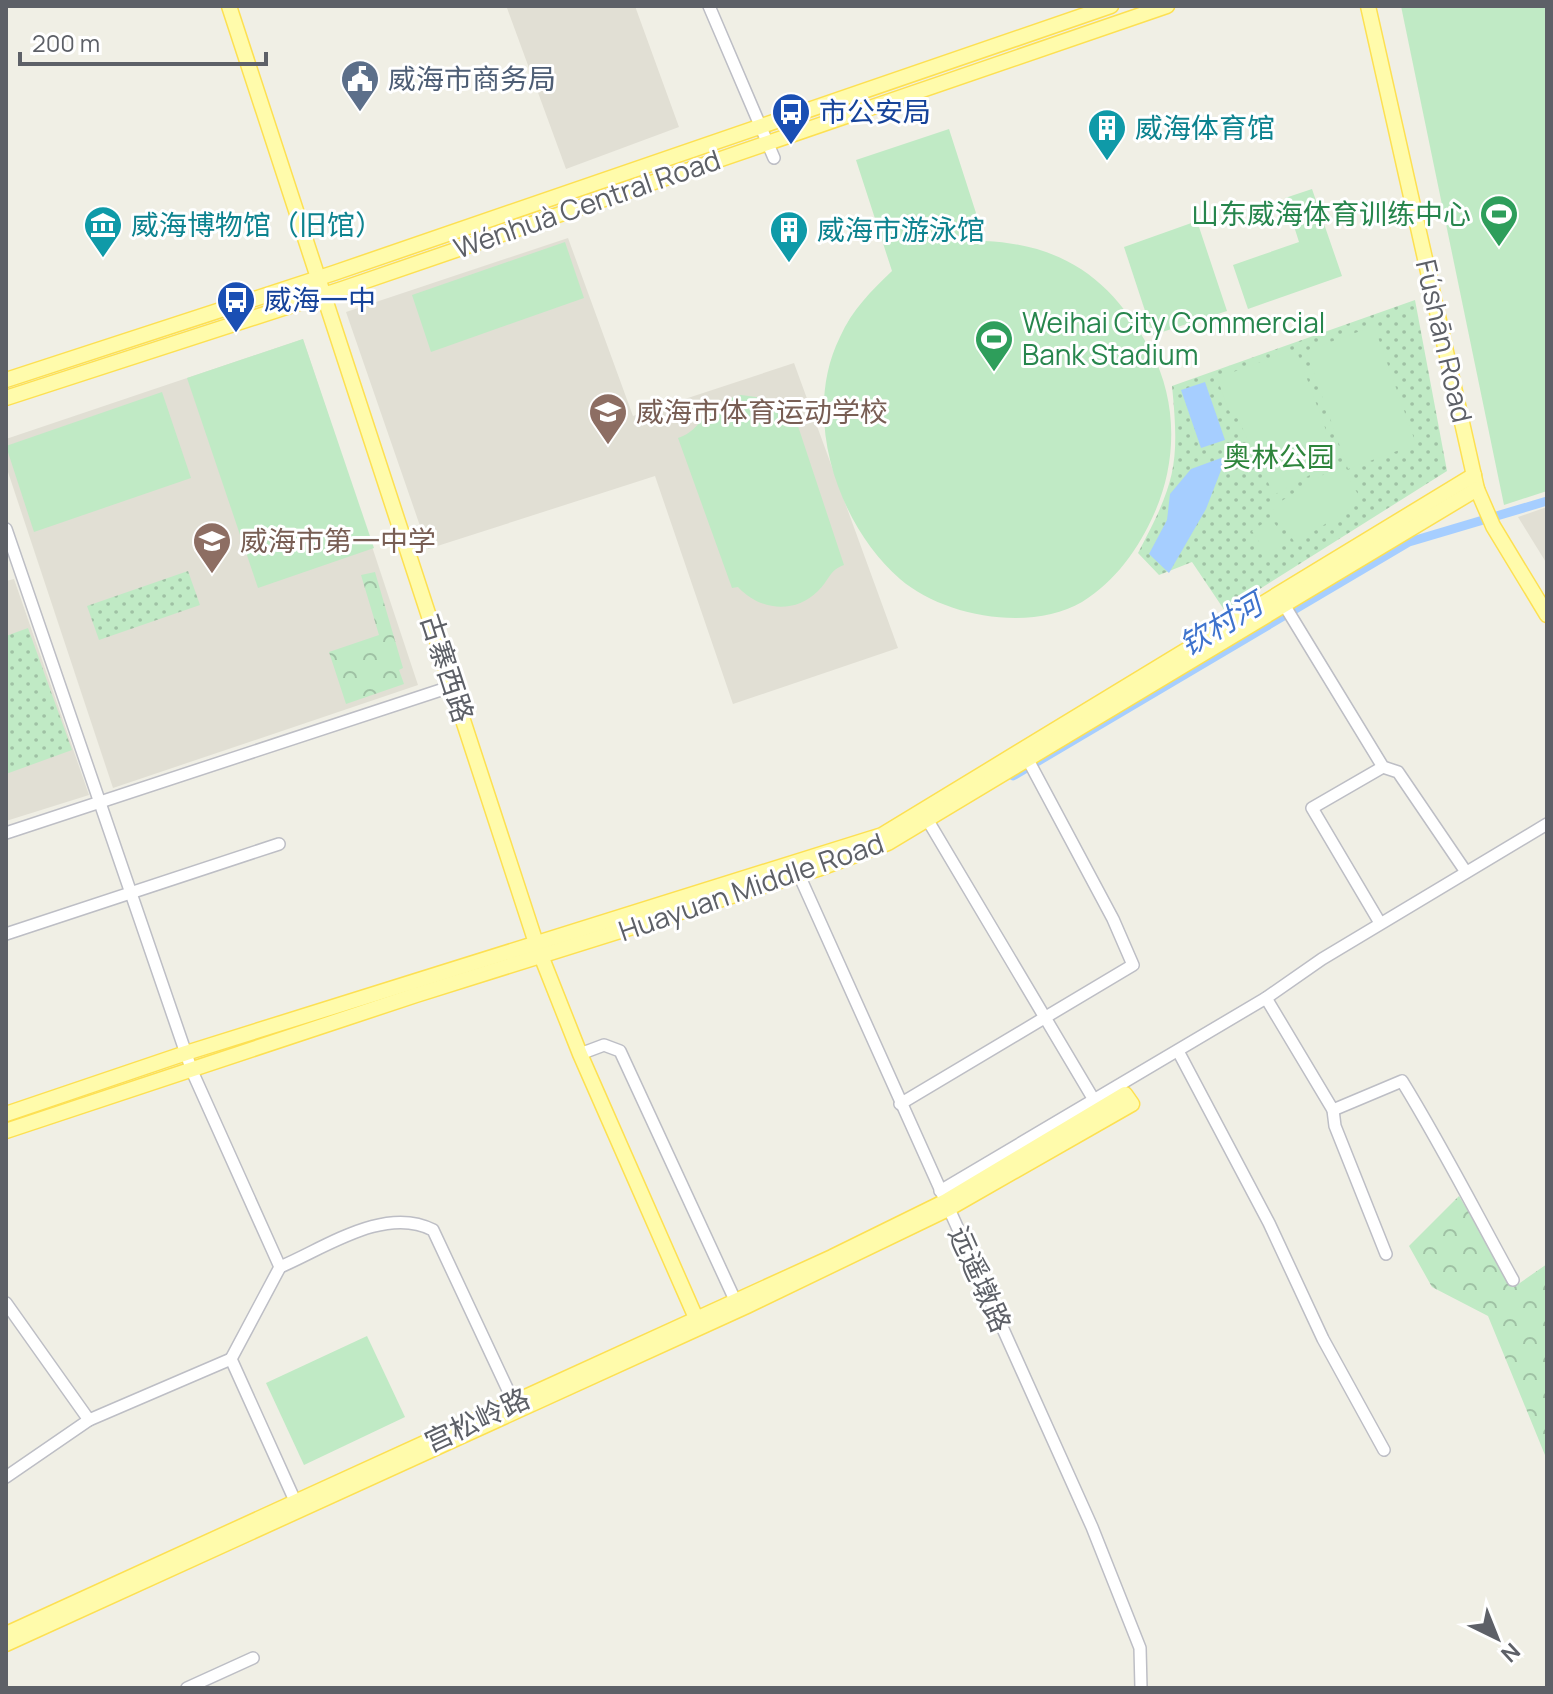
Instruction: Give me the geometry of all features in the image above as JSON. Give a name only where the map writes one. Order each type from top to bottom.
[{"type":"main road","name":"古寨西路","points":[[229,6],[539,950],[580,1054],[696,1318]]},
{"type":"main road","name":"Wénhuà Central Road","points":[[6,380],[320,277],[1111,6]]},
{"type":"main road","name":"Wénhuà Central Road","points":[[6,398],[325,293],[1167,6]]},
{"type":"main road","name":"Fúshān Road","points":[[1365,6],[1476,482],[1493,526],[1547,615]]},
{"type":"main road","points":[[1374,37],[1376,6]]},
{"type":"main road","name":"Huayuan Middle Road","points":[[6,1114],[186,1053],[799,875],[888,843],[1030,763],[1285,606],[1476,482]]},
{"type":"main road","name":"Huayuan Middle Road","points":[[6,1131],[192,1071],[882,835],[1476,482]]},
{"type":"main road","points":[[6,1644],[718,1319],[1132,1104],[1125,1094],[945,1200]]},
{"type":"main road","name":"宫松岭路","points":[[6,1634],[514,1403],[945,1200]]},
{"type":"street","points":[[709,6],[774,158]]},
{"type":"street","points":[[6,529],[128,894],[192,1071],[280,1267]]},
{"type":"street","points":[[1285,606],[1383,767],[1398,772],[1466,872]]},
{"type":"street","points":[[6,833],[453,686]]},
{"type":"street","points":[[900,1104],[1133,965],[1113,919],[1030,763]]},
{"type":"street","points":[[1380,923],[1312,808],[1383,767]]},
{"type":"street","points":[[927,819],[1094,1100]]},
{"type":"street","points":[[945,1200],[1094,1100],[1547,824]]},
{"type":"street","points":[[6,934],[279,844]]},
{"type":"street","name":"远遥墩路","points":[[799,875],[1092,1527],[1140,1648],[1141,1688]]},
{"type":"street","points":[[1266,998],[1333,1110],[1335,1126],[1386,1254]]},
{"type":"street","points":[[580,1054],[604,1045],[620,1051],[735,1300]]},
{"type":"street","points":[[1178,1051],[1269,1223],[1323,1339],[1384,1450]]},
{"type":"street","points":[[1333,1110],[1402,1081],[1447,1153],[1464,1193],[1513,1280]]},
{"type":"street","points":[[6,1477],[89,1420],[231,1359],[280,1267],[384,1222],[420,1223],[433,1230],[514,1403]]},
{"type":"street","points":[[6,1303],[89,1420]]},
{"type":"street","points":[[231,1359],[296,1503]]},
{"type":"street","points":[[187,1688],[253,1658]]},
{"type":"shaded area","points":[[635,6],[679,127],[566,169],[507,8]]},
{"type":"shaded area","name":"威海市体育运动学校","points":[[568,238],[633,416],[794,363],[898,648],[733,704],[655,476],[428,549],[346,312]]},
{"type":"shaded area","name":"威海市第一中学","points":[[303,339],[418,685],[113,788],[6,466],[6,439]]},
{"type":"shaded area","points":[[1547,507],[1547,564],[1518,517]]},
{"type":"shaded area","points":[[14,579],[89,795],[6,821],[6,581]]},
{"type":"green space","name":"山东威海体育训练中心","points":[[1401,6],[1547,6],[1547,491],[1504,505]]},
{"type":"green space","name":"Weihai City Commercial Bank Stadium","points":[[949,129],[985,241],[1040,250],[1084,271],[1103,286],[1136,326],[1151,351],[1160,371],[1170,412],[1167,474],[1154,514],[1141,539],[1125,563],[1094,594],[1061,611],[1038,616],[1014,618],[963,611],[918,592],[900,579],[878,556],[843,499],[825,433],[824,400],[829,368],[840,337],[856,310],[892,271],[856,160]]},
{"type":"green space","points":[[1312,189],[1342,276],[1248,309],[1233,265],[1299,242],[1285,198]]},
{"type":"green space","points":[[1197,221],[1227,311],[1153,335],[1124,247]]},
{"type":"green space","points":[[565,242],[584,298],[431,352],[412,295]]},
{"type":"green space","name":"奥林公园","points":[[1415,300],[1447,471],[1225,611],[1192,562],[1159,575],[1138,553],[1160,508],[1172,473],[1175,436],[1172,386]]},
{"type":"green space","points":[[1374,326],[1416,444],[1348,469],[1306,351]]},
{"type":"green space","points":[[303,339],[374,548],[258,588],[187,378]]},
{"type":"green space","points":[[1296,349],[1337,460],[1274,495],[1237,417],[1229,411],[1217,378]]},
{"type":"green space","points":[[162,392],[191,478],[34,532],[6,446]]},
{"type":"green space","points":[[741,395],[771,399],[798,426],[844,565],[832,573],[809,599],[798,604],[766,605],[746,595],[738,587],[732,588],[678,438],[693,429],[718,404]]},
{"type":"green space","points":[[1340,464],[1362,501],[1295,543],[1272,507]]},
{"type":"green space","points":[[1271,518],[1287,542],[1267,554],[1252,531]]},
{"type":"green space","points":[[188,571],[200,605],[99,640],[87,606]]},
{"type":"green space","points":[[375,572],[403,668],[399,670],[404,684],[346,704],[329,652],[379,635],[361,575]]},
{"type":"green space","points":[[28,628],[72,750],[6,774],[6,636]]},
{"type":"green space","points":[[1459,1196],[1514,1287],[1547,1264],[1547,1460],[1488,1316],[1432,1287],[1409,1246]]},
{"type":"green space","points":[[367,1336],[405,1417],[304,1465],[266,1383]]},
{"type":"water","points":[[1205,382],[1225,440],[1201,448],[1181,390]]},
{"type":"water","points":[[1221,458],[1225,460],[1206,509],[1169,573],[1149,554],[1167,520],[1170,494],[1191,469]]},
{"type":"waterway","name":"钦村河","points":[[1013,776],[1409,542],[1547,501]]},
{"type":"place","name":"威海市商务局","points":[[360,113]]},
{"type":"place","name":"市公安局","points":[[791,146]]},
{"type":"place","name":"威海体育馆","points":[[1107,162]]},
{"type":"place","name":"山东威海体育训练中心","points":[[1499,248]]},
{"type":"place","name":"威海博物馆（旧馆）","points":[[103,259]]},
{"type":"place","name":"威海市游泳馆","points":[[789,264]]},
{"type":"place","name":"威海一中","points":[[236,334]]},
{"type":"place","name":"Weihai City Commercial Bank Stadium","points":[[994,373]]},
{"type":"place","name":"威海市体育运动学校","points":[[608,446]]},
{"type":"place","name":"威海市第一中学","points":[[212,575]]}]
